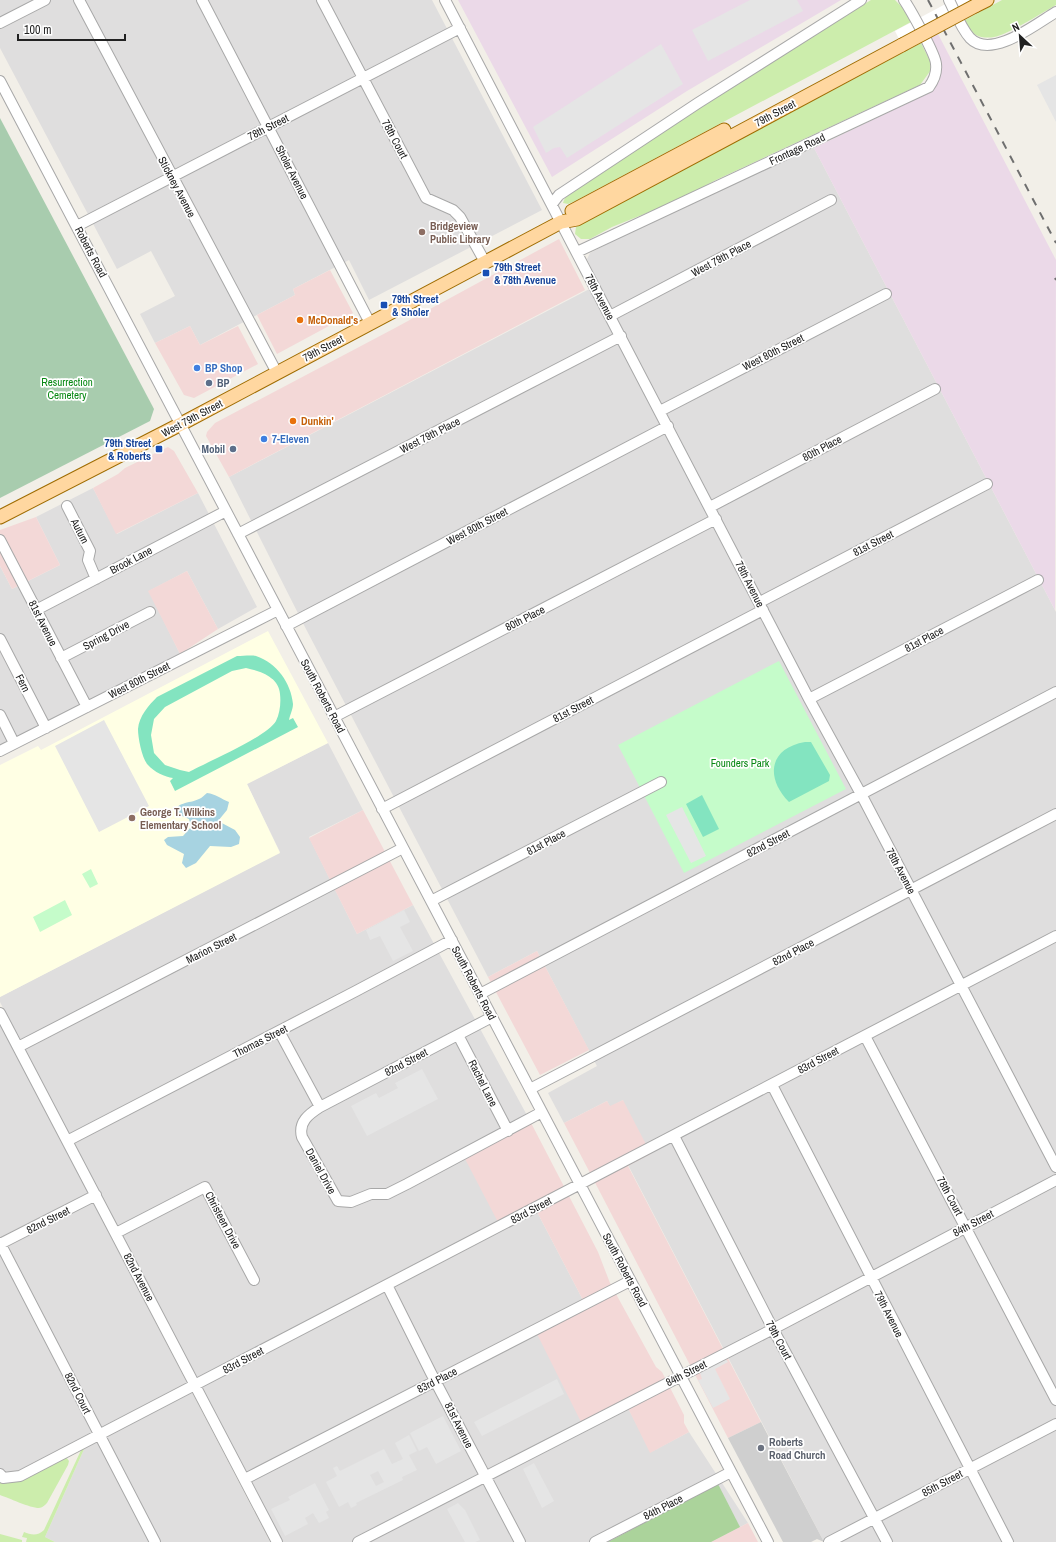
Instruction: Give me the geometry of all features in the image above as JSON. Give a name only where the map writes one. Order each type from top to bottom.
[{"type":"main road","name":"79th Street","points":[[277,373],[561,222],[572,211],[972,3],[987,0]]},
{"type":"main road","name":"West 79th Street","points":[[0,518],[277,373]]},
{"type":"street","points":[[0,23],[45,0]]},
{"type":"street","name":"Stickney Avenue","points":[[79,0],[277,373]]},
{"type":"street","name":"Sholer Avenue","points":[[202,0],[370,323]]},
{"type":"street","name":"78th Court","points":[[322,0],[426,198],[453,210],[460,217],[485,262]]},
{"type":"street","name":"78th Avenue","points":[[445,0],[762,606],[809,699],[861,794],[1056,1167]]},
{"type":"street","points":[[552,204],[559,195],[698,103],[861,0]]},
{"type":"street","name":"Frontage Road","points":[[577,252],[929,87],[934,80],[936,60],[904,0]]},
{"type":"street","points":[[949,0],[968,35],[977,43],[987,46],[994,46],[1005,42],[1056,12]]},
{"type":"street","name":"78th Street","points":[[77,226],[460,28]]},
{"type":"street","name":"Roberts Road","points":[[0,81],[181,424]]},
{"type":"street","name":"West 79th Place","points":[[610,316],[831,200]]},
{"type":"street","name":"West 80th Street","points":[[660,411],[886,294]]},
{"type":"street","name":"West 79th Place","points":[[238,534],[621,336]]},
{"type":"street","name":"80th Place","points":[[710,507],[935,389]]},
{"type":"street","name":"South Roberts Road","points":[[181,424],[768,1542]]},
{"type":"street","name":"West 80th Street","points":[[286,626],[668,426]]},
{"type":"street","name":"81st Street","points":[[382,809],[987,484]]},
{"type":"street","name":"Autum","points":[[67,506],[90,551],[88,560],[96,579]]},
{"type":"street","name":"Brook Lane","points":[[36,610],[226,511]]},
{"type":"street","name":"80th Place","points":[[334,717],[716,519]]},
{"type":"street","name":"81st Avenue","points":[[0,540],[87,707]]},
{"type":"street","name":"81st Place","points":[[809,699],[1038,580]]},
{"type":"street","name":"West 80th Street","points":[[0,751],[278,610]]},
{"type":"street","name":"Spring Drive","points":[[61,658],[150,612]]},
{"type":"street","name":"Fern","points":[[0,639],[46,728]]},
{"type":"street","name":"82nd Street","points":[[480,994],[1056,692]]},
{"type":"street","points":[[0,715],[14,743]]},
{"type":"street","name":"81st Place","points":[[431,901],[660,782]]},
{"type":"street","name":"82nd Place","points":[[530,1089],[1056,814]]},
{"type":"street","name":"Marion Street","points":[[18,1047],[403,848]]},
{"type":"street","name":"83rd Street","points":[[2,1476],[20,1476],[1056,936]]},
{"type":"street","name":"Thomas Street","points":[[67,1141],[452,940]]},
{"type":"street","name":"82nd Avenue","points":[[0,1013],[277,1542]]},
{"type":"street","name":"82nd Street","points":[[320,1107],[492,1017]]},
{"type":"street","points":[[279,1031],[320,1107]]},
{"type":"street","name":"Rachel Lane","points":[[458,1035],[508,1131]]},
{"type":"street","name":"78th Court","points":[[865,1036],[1056,1400]]},
{"type":"street","name":"79th Avenue","points":[[772,1085],[1008,1542]]},
{"type":"street","name":"Daniel Drive","points":[[320,1107],[305,1118],[301,1131],[302,1137],[338,1201],[351,1202],[371,1194],[387,1194],[542,1112]]},
{"type":"street","name":"79th Court","points":[[674,1136],[773,1328],[887,1542]]},
{"type":"street","name":"84th Street","points":[[358,1542],[1056,1180]]},
{"type":"street","name":"Christeen Drive","points":[[116,1234],[205,1187],[254,1280]]},
{"type":"street","name":"82nd Street","points":[[0,1244],[96,1195]]},
{"type":"street","name":"82nd Court","points":[[0,1244],[156,1542]]},
{"type":"street","name":"83rd Place","points":[[244,1480],[630,1281]]},
{"type":"street","name":"81st Avenue","points":[[388,1285],[485,1477],[520,1542]]},
{"type":"street","name":"85th Street","points":[[829,1542],[1056,1424]]},
{"type":"street","name":"84th Place","points":[[595,1542],[731,1472]]},
{"type":"shaded area","points":[[0,0],[432,0],[542,210],[369,300],[349,260],[293,289],[295,295],[200,345],[190,326],[155,343],[140,314],[175,296],[151,251],[117,269],[0,48]]},
{"type":"shaded area","points":[[458,0],[841,0],[687,91],[552,177]]},
{"type":"shaded area","points":[[750,0],[797,0],[803,11],[708,61],[692,30]]},
{"type":"shaded area","points":[[938,34],[1056,260],[1055,610],[814,148],[931,92],[939,81],[942,67],[939,56],[930,38]]},
{"type":"shaded area","points":[[661,44],[683,84],[567,158],[560,147],[554,148],[546,153],[533,127]]},
{"type":"shaded area","points":[[1056,75],[1056,122],[1037,85]]},
{"type":"shaded area","points":[[814,148],[1056,612],[1056,1542],[824,1542],[628,1165],[623,1100],[610,1107],[607,1101],[564,1123],[548,1093],[597,1066],[537,951],[488,977],[306,629],[229,477],[599,284],[587,259],[590,253],[634,229]]},
{"type":"shaded area","points":[[559,239],[585,290],[229,477],[206,436],[207,432],[215,423]]},
{"type":"shaded area","points":[[330,270],[353,313],[277,354],[257,315],[295,295],[293,289]]},
{"type":"shaded area","points":[[190,326],[200,345],[238,326],[258,364],[194,398],[184,395],[155,343]]},
{"type":"shaded area","points":[[168,447],[174,451],[198,493],[116,534],[93,488],[118,474],[125,468]]},
{"type":"shaded area","points":[[93,488],[117,534],[198,493],[257,607],[218,629],[187,571],[149,591],[180,654],[0,748],[0,566],[12,589],[60,565],[36,517]]},
{"type":"shaded area","points":[[36,517],[60,565],[12,589],[0,566],[0,530]]},
{"type":"shaded area","points":[[187,571],[218,629],[180,654],[148,591]]},
{"type":"shaded area","name":"George T. Wilkins Elementary School","points":[[268,631],[328,743],[247,784],[280,853],[0,997],[0,765],[38,746],[41,750]]},
{"type":"shaded area","points":[[104,720],[149,806],[99,832],[55,746]]},
{"type":"shaded area","points":[[328,743],[363,810],[309,837],[357,934],[413,905],[529,1119],[535,1208],[585,1304],[626,1404],[651,1452],[689,1432],[748,1523],[711,1542],[283,1542],[0,1002],[0,997],[280,852],[247,784]]},
{"type":"shaded area","points":[[682,807],[706,856],[691,863],[666,815]]},
{"type":"shaded area","points":[[363,810],[413,905],[357,934],[309,838]]},
{"type":"shaded area","points":[[404,910],[410,922],[400,927],[413,951],[393,961],[380,936],[370,940],[366,930]]},
{"type":"shaded area","points":[[537,951],[589,1050],[540,1075],[488,977]]},
{"type":"shaded area","points":[[0,1024],[270,1542],[55,1542],[45,1537],[85,1447],[17,1473],[10,1474],[0,1470]]},
{"type":"shaded area","points":[[422,1069],[438,1099],[367,1136],[351,1106],[376,1093],[379,1098],[398,1088],[395,1083]]},
{"type":"shaded area","points":[[623,1100],[651,1154],[628,1166],[761,1422],[728,1438],[564,1123],[607,1101],[610,1106]]},
{"type":"shaded area","points":[[529,1119],[598,1252],[610,1283],[656,1367],[662,1372],[684,1415],[684,1423],[689,1432],[650,1453],[626,1404],[583,1426],[535,1330],[585,1304],[535,1208],[500,1226],[463,1155]]},
{"type":"shaded area","points":[[725,1358],[728,1362],[715,1369],[730,1399],[713,1408],[698,1380],[702,1379],[700,1373]]},
{"type":"shaded area","points":[[557,1379],[564,1394],[482,1436],[474,1422]]},
{"type":"shaded area","points":[[443,1416],[461,1451],[436,1464],[427,1447],[419,1451],[410,1433]]},
{"type":"shaded area","points":[[761,1422],[824,1542],[817,1539],[811,1542],[783,1542],[728,1438]]},
{"type":"shaded area","points":[[409,1435],[417,1451],[409,1455],[417,1470],[402,1477],[403,1480],[356,1503],[357,1505],[351,1508],[348,1502],[339,1507],[326,1482],[337,1476],[333,1468],[337,1466],[340,1471],[384,1449],[392,1464],[403,1459],[395,1443]],"holes":[[[378,1471],[384,1482],[376,1486],[370,1475]]]},
{"type":"shaded area","points":[[534,1463],[554,1501],[542,1508],[523,1469]]},
{"type":"shaded area","points":[[315,1483],[329,1510],[326,1512],[329,1518],[319,1523],[313,1513],[305,1518],[308,1524],[285,1536],[271,1509],[290,1500],[288,1497]]},
{"type":"shaded area","points":[[458,1503],[465,1510],[480,1540],[475,1542],[465,1542],[447,1509]]},
{"type":"shaded area","points":[[748,1523],[758,1542],[711,1542],[740,1527]]},
{"type":"green space","points":[[871,0],[895,0],[902,7],[911,22],[575,201],[568,204],[563,203],[569,192],[766,64]]},
{"type":"green space","points":[[1002,0],[1056,0],[1056,5],[1001,35],[985,38],[974,34],[965,20]]},
{"type":"green space","points":[[921,43],[930,61],[931,70],[920,85],[716,180],[674,202],[612,227],[590,239],[581,239],[575,234],[576,227]]},
{"type":"green space","name":"Resurrection Cemetery","points":[[0,118],[154,409],[150,421],[0,498]]},
{"type":"green space","points":[[237,656],[256,656],[264,659],[276,669],[286,681],[292,696],[293,704],[289,720],[293,718],[298,727],[175,791],[170,781],[173,778],[156,772],[150,768],[142,753],[140,743],[138,729],[140,720],[142,715],[157,697]],"holes":[[[246,668],[268,676],[279,688],[280,701],[276,721],[249,742],[189,772],[165,765],[154,753],[151,735],[154,719],[165,707],[232,671]]]},
{"type":"green space","name":"Founders Park","points":[[779,661],[846,789],[684,873],[618,745]]},
{"type":"green space","points":[[811,742],[830,775],[829,781],[789,802],[781,793],[776,783],[774,765],[778,757],[784,751],[793,745]]},
{"type":"green space","points":[[702,795],[719,829],[703,837],[686,804]]},
{"type":"green space","points":[[91,869],[98,884],[90,888],[82,874]]},
{"type":"green space","points":[[65,900],[72,915],[40,932],[33,917]]},
{"type":"green space","points":[[85,1447],[45,1537],[55,1542],[26,1542],[27,1538],[22,1537],[24,1532],[34,1534],[44,1530],[82,1448]]},
{"type":"green space","points":[[66,1457],[69,1461],[68,1465],[47,1503],[42,1507],[39,1508],[30,1506],[0,1495],[0,1479]]},
{"type":"green space","points":[[718,1484],[740,1527],[711,1542],[608,1542]]},
{"type":"green space","points":[[0,1534],[22,1540],[22,1542],[0,1542]]},
{"type":"water","points":[[207,793],[216,795],[229,802],[227,810],[218,821],[235,830],[240,837],[239,844],[231,847],[210,846],[196,863],[186,868],[182,863],[184,854],[167,845],[164,840],[168,837],[183,836],[191,827],[189,819],[175,815],[177,807],[200,799]]},
{"type":"pier","points":[[953,0],[972,0],[979,12],[905,51],[895,31]]},
{"type":"railway","points":[[928,0],[1056,243]]},
{"type":"place","name":"Bridgeview Public Library","points":[[422,232]]},
{"type":"place","name":"79th Street & 78th Avenue","points":[[486,273]]},
{"type":"place","name":"79th Street & Sholer","points":[[384,305]]},
{"type":"place","name":"McDonald's","points":[[300,320]]},
{"type":"place","name":"BP Shop","points":[[197,368]]},
{"type":"place","name":"BP","points":[[209,383]]},
{"type":"place","name":"Dunkin'","points":[[293,421]]},
{"type":"place","name":"7-Eleven","points":[[264,439]]},
{"type":"place","name":"79th Street & Roberts","points":[[159,449]]},
{"type":"place","name":"Mobil","points":[[233,449]]},
{"type":"place","name":"George T. Wilkins Elementary School","points":[[132,818]]},
{"type":"place","name":"Roberts Road Church","points":[[761,1448]]}]
